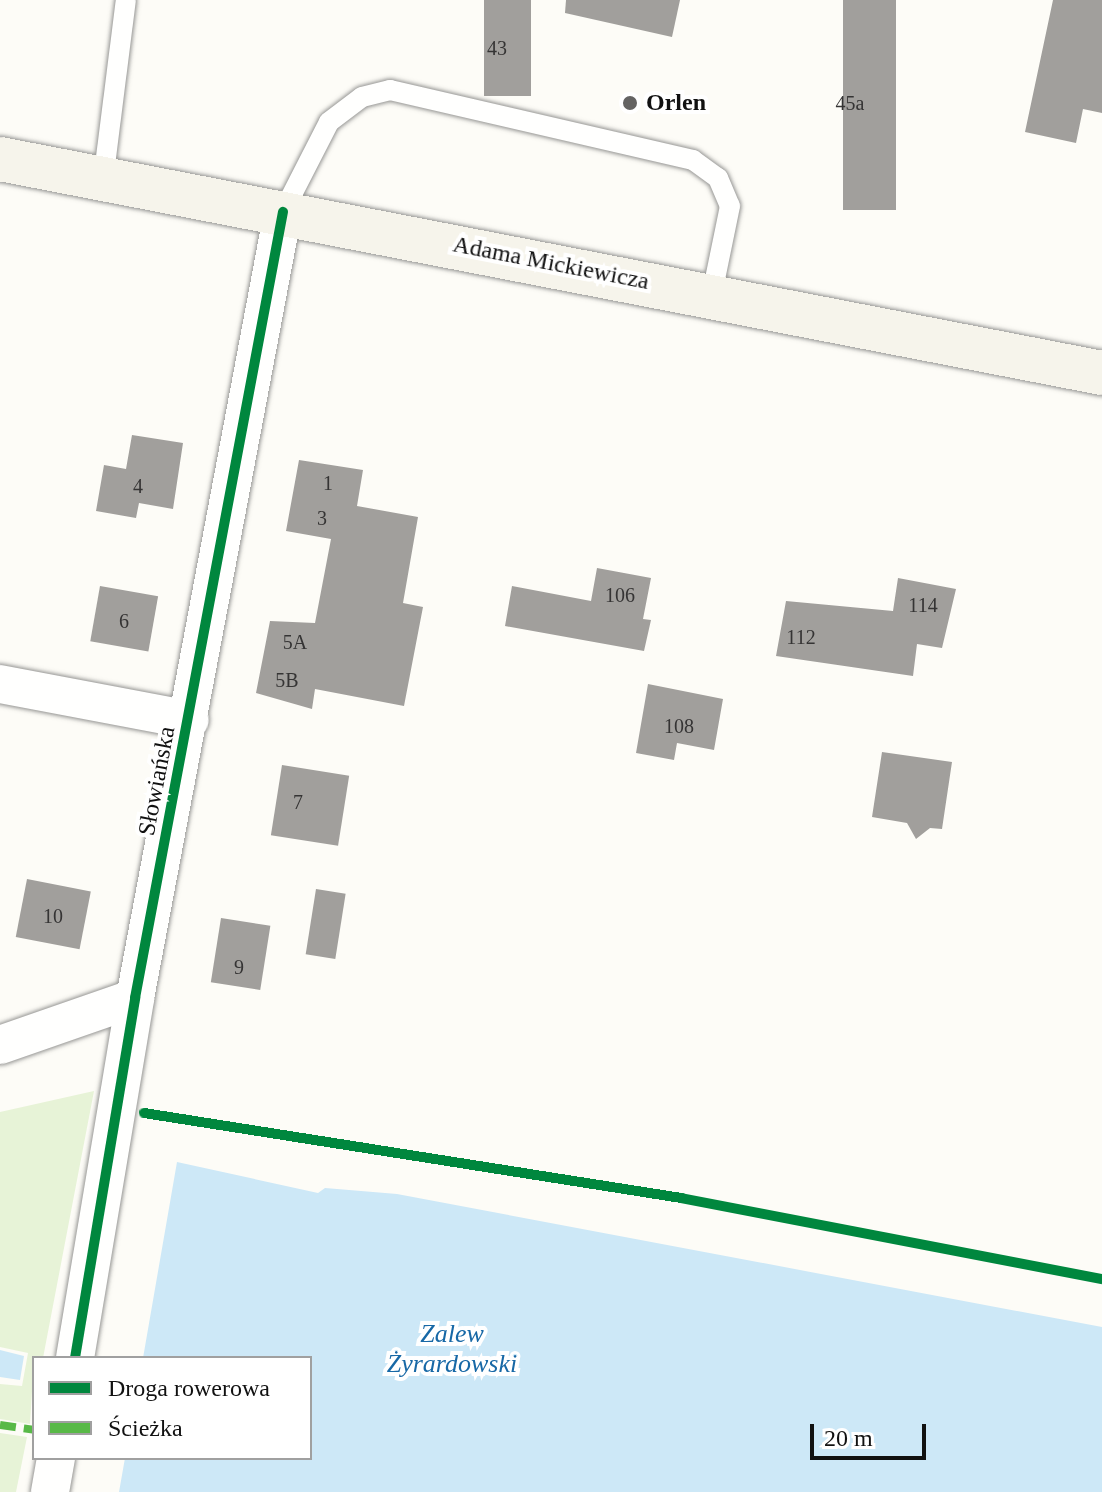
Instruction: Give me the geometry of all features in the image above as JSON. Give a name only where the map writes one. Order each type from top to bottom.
[{"type":"street","name":"Adama Mickiewicza","points":[[0,159],[103,181],[712,294],[1102,373]]},
{"type":"street","name":"Słowiańska","points":[[75,1356],[135,998],[190,720],[283,212]]},
{"type":"street","points":[[0,684],[190,720]]},
{"type":"street","points":[[0,1045],[135,998]]},
{"type":"street","points":[[50,1492],[56,1460]]},
{"type":"lane","points":[[103,181],[126,0]]},
{"type":"lane","points":[[283,212],[329,122],[362,97],[390,90],[693,160],[718,178],[730,206],[712,294]]},
{"type":"green space","points":[[94,1091],[43,1356],[32,1356],[30,1424],[0,1419],[0,1384],[22,1386],[28,1353],[0,1347],[0,1112]]},
{"type":"green space","points":[[0,1433],[27,1437],[16,1492],[0,1492]]},
{"type":"water","name":"Zalew Żyrardowski","points":[[177,1162],[318,1193],[325,1188],[397,1194],[1102,1327],[1102,1492],[119,1492],[125,1460],[312,1460],[312,1356],[143,1356]]},
{"type":"water","points":[[0,1350],[24,1356],[20,1380],[0,1377]]},
{"type":"building","points":[[484,0],[531,0],[531,96],[484,96]]},
{"type":"building","points":[[566,0],[680,0],[672,37],[565,13]]},
{"type":"building","points":[[843,0],[896,0],[896,210],[843,210]]},
{"type":"building","points":[[1053,0],[1102,0],[1102,113],[1083,109],[1076,143],[1025,132]]},
{"type":"building","points":[[132,435],[183,443],[173,509],[139,503],[136,518],[96,511],[104,465],[126,469]]},
{"type":"building","points":[[299,460],[363,470],[357,506],[418,517],[403,603],[423,607],[404,706],[315,689],[312,709],[256,693],[270,621],[315,623],[331,539],[286,531]]},
{"type":"building","points":[[597,568],[651,578],[643,619],[651,620],[644,651],[505,626],[512,586],[591,601]]},
{"type":"building","points":[[898,578],[956,589],[942,648],[917,644],[913,676],[776,656],[786,601],[893,611]]},
{"type":"building","points":[[100,586],[158,596],[148,651],[90,641]]},
{"type":"building","points":[[648,684],[723,699],[714,750],[677,743],[674,760],[636,753]]},
{"type":"building","points":[[882,752],[952,762],[942,829],[930,828],[916,839],[907,823],[872,817]]},
{"type":"building","points":[[282,765],[349,776],[338,846],[271,835]]},
{"type":"building","points":[[27,879],[91,891],[80,949],[16,937]]},
{"type":"building","points":[[316,889],[346,894],[335,959],[306,954]]},
{"type":"building","points":[[221,918],[270,926],[260,990],[211,982]]},
{"type":"marked path","points":[[0,1425],[32,1430]]},
{"type":"cycle path","points":[[75,1356],[135,998],[283,212]]},
{"type":"cycle path","points":[[144,1113],[681,1198],[1102,1279]]},
{"type":"place","name":"Orlen","points":[[630,103]]}]
